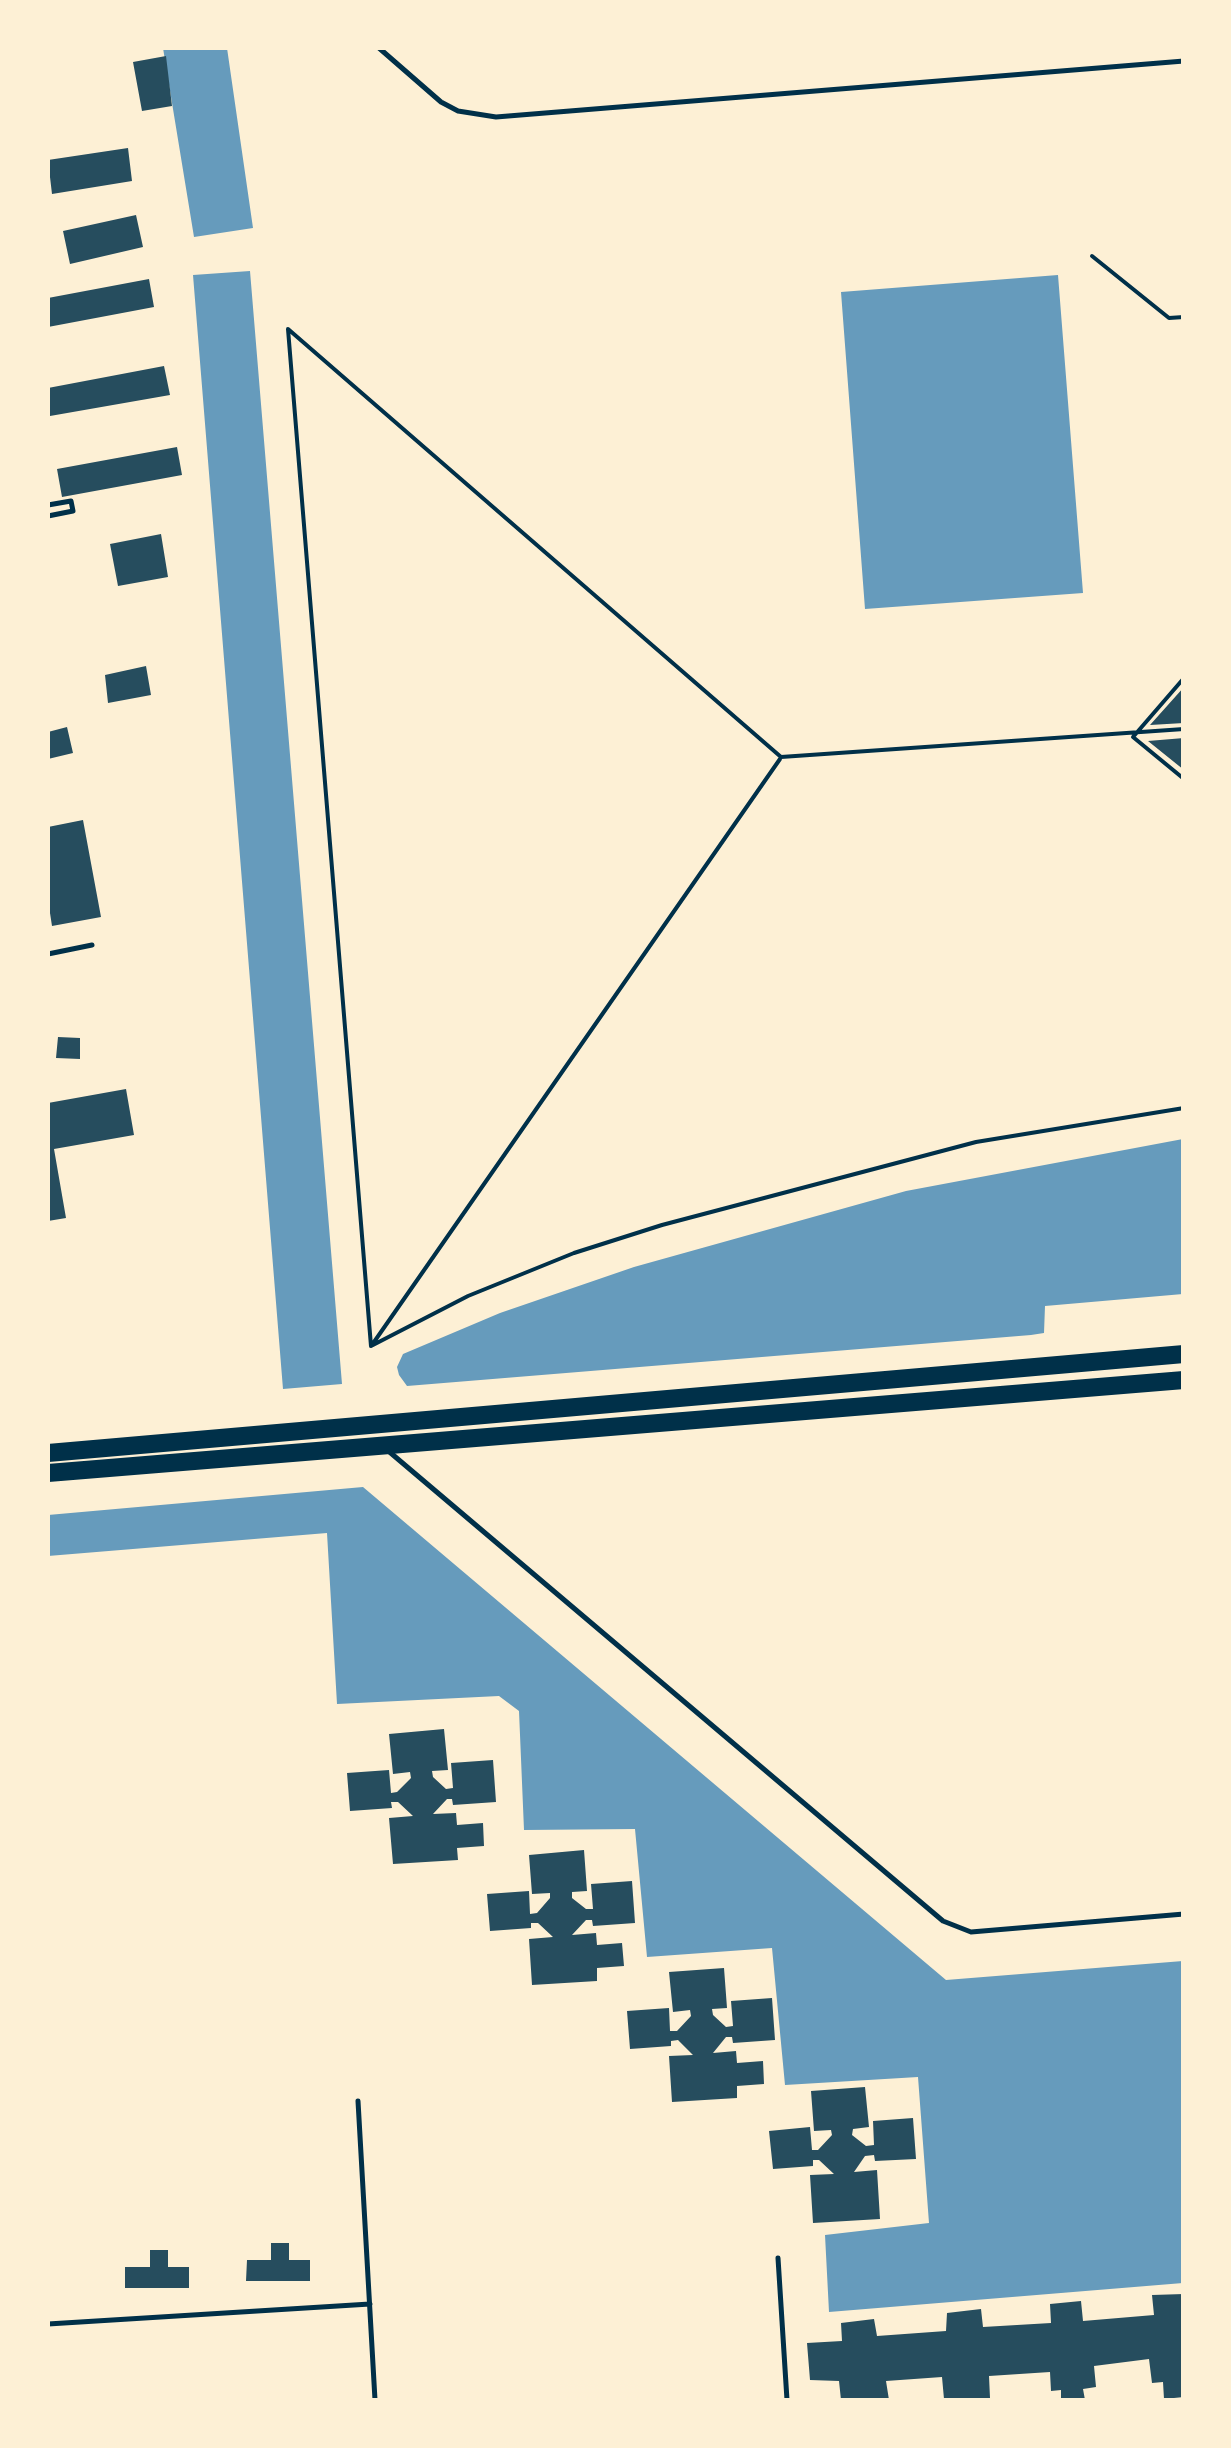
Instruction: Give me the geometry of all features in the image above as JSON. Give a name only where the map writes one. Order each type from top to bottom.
[{"type":"main road","points":[[48,1453],[1184,1354]]},
{"type":"main road","points":[[48,1473],[1184,1380]]},
{"type":"lane","points":[[380,48],[442,102],[458,111],[496,117],[1184,61]]},
{"type":"lane","points":[[48,505],[71,501],[72,511],[48,516]]},
{"type":"lane","points":[[48,954],[92,945]]},
{"type":"lane","points":[[362,1427],[943,1921],[970,1932],[1184,1914]]},
{"type":"lane","points":[[358,2101],[375,2400]]},
{"type":"lane","points":[[778,2258],[787,2400]]},
{"type":"lane","points":[[48,2324],[370,2304]]},
{"type":"path","points":[[1092,256],[1169,318],[1184,317]]},
{"type":"path","points":[[371,1346],[288,329],[781,758],[1184,729]]},
{"type":"path","points":[[1184,678],[1133,737],[1184,779]]},
{"type":"path","points":[[371,1346],[781,758]]},
{"type":"path","points":[[371,1346],[468,1296],[574,1253],[680,1220],[976,1142],[1184,1108]]},
{"type":"water","points":[[163,48],[227,48],[253,228],[194,237]]},
{"type":"water","points":[[250,271],[342,1384],[283,1389],[193,275]]},
{"type":"water","points":[[1058,275],[1083,593],[865,609],[841,292]]},
{"type":"water","points":[[1183,1139],[1183,1294],[1045,1306],[1044,1333],[1031,1335],[407,1386],[399,1375],[397,1367],[403,1354],[500,1313],[634,1267],[906,1191]]},
{"type":"water","points":[[363,1487],[946,1980],[1183,1961],[1183,2283],[829,2312],[825,2235],[929,2223],[918,2077],[785,2085],[772,1948],[647,1957],[635,1829],[524,1830],[519,1711],[499,1696],[337,1704],[327,1533],[48,1556],[48,1515]]},
{"type":"building","points":[[166,56],[172,106],[142,111],[133,62]]},
{"type":"building","points":[[128,148],[132,181],[52,194],[48,160]]},
{"type":"building","points":[[136,215],[143,247],[70,264],[63,231]]},
{"type":"building","points":[[149,279],[154,307],[48,327],[48,298]]},
{"type":"building","points":[[164,366],[170,395],[50,416],[48,388]]},
{"type":"building","points":[[177,447],[182,475],[62,497],[57,469]]},
{"type":"building","points":[[161,534],[168,577],[118,586],[110,544]]},
{"type":"building","points":[[146,666],[151,695],[108,703],[105,675]]},
{"type":"building","points":[[1184,687],[1184,723],[1150,725]]},
{"type":"building","points":[[67,727],[73,753],[48,759],[48,732]]},
{"type":"building","points":[[1184,738],[1184,770],[1148,741]]},
{"type":"building","points":[[83,820],[101,917],[52,926],[48,827]]},
{"type":"building","points":[[58,1037],[80,1038],[80,1059],[56,1058]]},
{"type":"building","points":[[126,1089],[134,1135],[54,1149],[66,1218],[48,1221],[48,1103]]},
{"type":"building","points":[[444,1729],[448,1770],[432,1771],[433,1777],[446,1789],[453,1788],[451,1763],[493,1760],[496,1802],[453,1805],[452,1799],[447,1799],[433,1814],[456,1813],[457,1825],[483,1823],[484,1846],[457,1848],[458,1860],[393,1864],[389,1818],[413,1816],[398,1802],[391,1802],[392,1808],[350,1811],[347,1773],[389,1770],[391,1793],[397,1792],[411,1778],[410,1772],[393,1774],[389,1734]]},
{"type":"building","points":[[584,1850],[587,1891],[572,1892],[572,1898],[586,1909],[593,1909],[591,1884],[632,1881],[635,1923],[593,1926],[592,1920],[586,1920],[572,1935],[596,1933],[597,1945],[622,1943],[624,1966],[597,1968],[597,1981],[532,1985],[529,1939],[553,1937],[538,1923],[531,1923],[531,1928],[490,1931],[487,1894],[529,1891],[530,1914],[537,1913],[550,1893],[532,1894],[529,1855]]},
{"type":"building","points":[[724,1968],[727,2008],[712,2009],[713,2015],[726,2027],[733,2026],[731,2001],[772,1998],[775,2040],[733,2043],[732,2037],[726,2037],[713,2053],[736,2051],[737,2063],[763,2061],[764,2084],[737,2086],[737,2098],[672,2102],[669,2056],[693,2055],[678,2040],[671,2041],[671,2046],[630,2049],[627,2011],[669,2008],[670,2031],[677,2031],[691,2016],[690,2010],[673,2012],[669,1972]]},
{"type":"building","points":[[865,2087],[869,2127],[853,2129],[852,2135],[866,2146],[874,2145],[873,2121],[913,2118],[916,2159],[875,2161],[874,2155],[865,2156],[854,2172],[877,2170],[880,2219],[813,2223],[810,2175],[834,2174],[819,2160],[813,2160],[813,2166],[773,2169],[769,2131],[810,2127],[812,2150],[818,2150],[832,2135],[831,2130],[814,2131],[811,2091]]},
{"type":"building","points":[[271,2243],[289,2243],[289,2260],[310,2260],[310,2281],[246,2281],[247,2260],[271,2260]]},
{"type":"building","points":[[150,2250],[168,2250],[168,2267],[189,2267],[189,2288],[125,2288],[125,2267],[150,2267]]},
{"type":"building","points":[[1184,2294],[1184,2397],[1164,2399],[1163,2382],[1152,2383],[1149,2359],[1094,2366],[1096,2387],[1083,2389],[1085,2400],[1061,2400],[1061,2390],[1051,2391],[1050,2372],[989,2376],[990,2398],[978,2400],[944,2399],[942,2377],[886,2381],[889,2400],[841,2400],[839,2381],[810,2380],[807,2343],[842,2341],[841,2323],[874,2319],[877,2336],[946,2331],[947,2313],[981,2309],[983,2327],[1051,2323],[1050,2304],[1081,2301],[1083,2321],[1154,2315],[1152,2295]]}]
